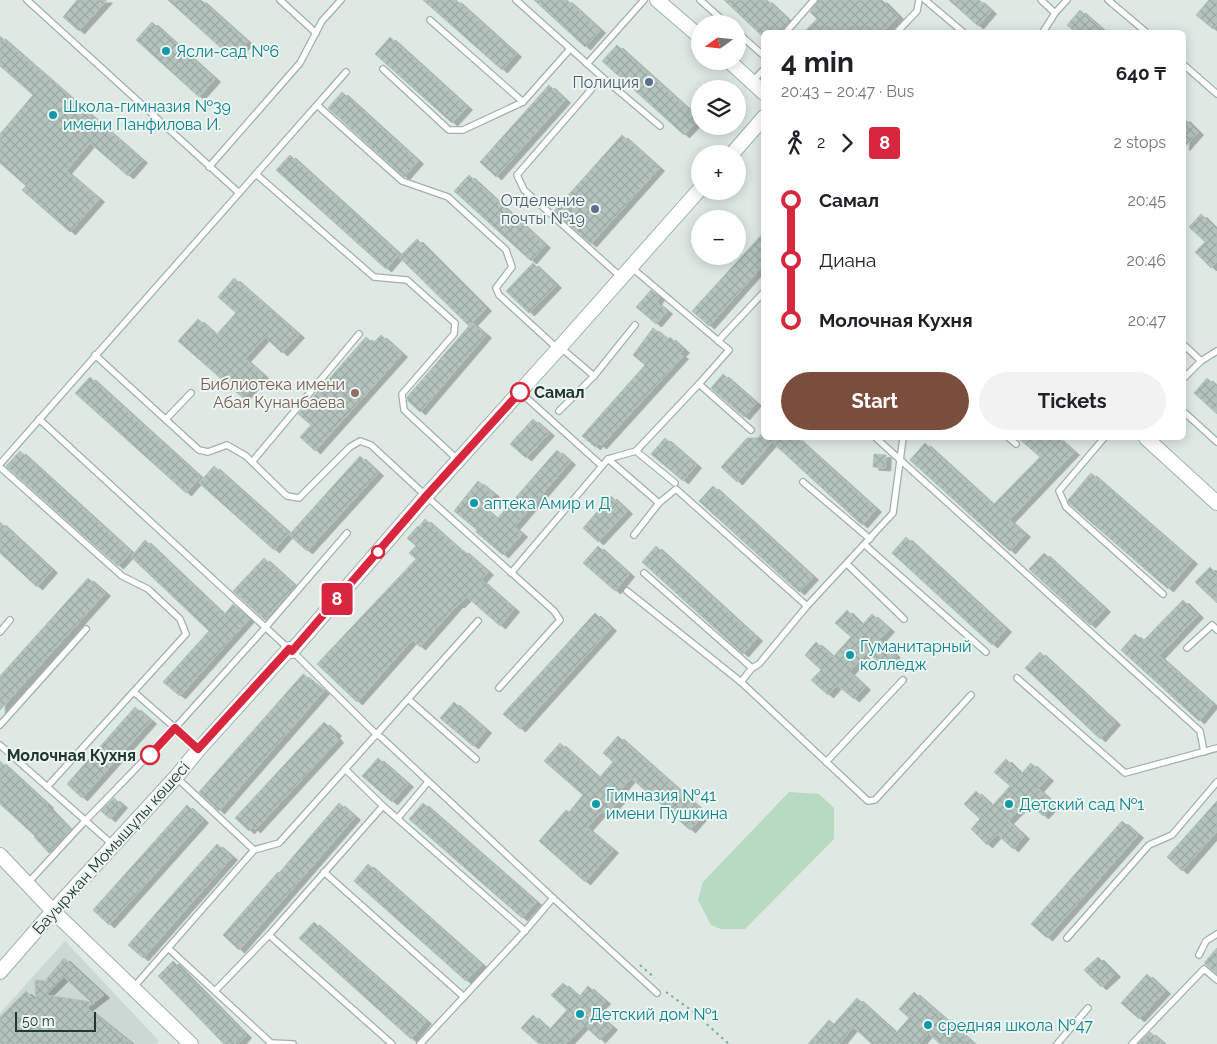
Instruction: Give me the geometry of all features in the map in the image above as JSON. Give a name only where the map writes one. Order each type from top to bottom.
[{"type":"street","points":[[657,0],[691,28]]},
{"type":"street","points":[[739,70],[761,90]]},
{"type":"street","points":[[740,145],[761,120]]},
{"type":"street","name":"Бауыржан Момышұлы көшесі","points":[[2,966],[176,777],[198,749],[291,650],[691,199]]},
{"type":"street","points":[[1148,440],[1217,502]]},
{"type":"street","points":[[1,858],[191,1044]]},
{"type":"lane","points":[[27,0],[239,194]]},
{"type":"lane","points":[[280,0],[316,33]]},
{"type":"lane","points":[[209,166],[300,63],[322,21],[341,0]]},
{"type":"lane","points":[[516,0],[660,126]]},
{"type":"lane","points":[[587,64],[644,0]]},
{"type":"lane","points":[[700,0],[717,15]]},
{"type":"lane","points":[[788,30],[814,0]]},
{"type":"lane","points":[[899,30],[916,11],[919,0]]},
{"type":"lane","points":[[925,0],[961,30]]},
{"type":"lane","points":[[1042,0],[1055,13]]},
{"type":"lane","points":[[1044,30],[1055,13],[1067,0]]},
{"type":"lane","points":[[1108,0],[1144,30]]},
{"type":"lane","points":[[430,20],[523,102]]},
{"type":"lane","points":[[746,41],[761,53]]},
{"type":"lane","points":[[382,69],[449,130],[463,130],[523,102],[570,49]]},
{"type":"lane","points":[[1186,67],[1217,94]]},
{"type":"lane","points":[[48,787],[186,634],[180,620],[148,589],[122,576],[0,465],[38,419],[346,72]]},
{"type":"lane","points":[[752,82],[761,73]]},
{"type":"lane","points":[[511,572],[602,466],[608,460],[636,451],[729,350],[626,273],[524,190],[517,175],[602,77]]},
{"type":"lane","points":[[317,105],[402,181],[448,197],[506,250],[512,267],[496,288],[498,295],[594,376]]},
{"type":"lane","points":[[256,174],[374,277],[407,280],[455,323],[454,334],[402,394],[404,410],[458,460]]},
{"type":"lane","points":[[718,341],[761,295]]},
{"type":"lane","points":[[559,411],[594,376],[635,325]]},
{"type":"lane","points":[[252,462],[359,334]]},
{"type":"lane","points":[[1186,347],[1201,361]]},
{"type":"lane","points":[[1186,376],[1201,361],[1216,352]]},
{"type":"lane","points":[[95,355],[199,450],[208,452],[227,445],[246,456],[287,496],[299,498],[350,447],[360,441],[371,445],[554,610],[560,620],[499,688]]},
{"type":"lane","points":[[699,384],[751,430]]},
{"type":"lane","points":[[520,392],[602,466]]},
{"type":"lane","points":[[166,419],[191,393]]},
{"type":"lane","points":[[1186,414],[1217,442]]},
{"type":"lane","points":[[38,419],[291,650],[376,734],[657,993]]},
{"type":"lane","points":[[878,440],[1200,731],[1204,752]]},
{"type":"lane","points":[[741,682],[752,668],[759,664],[807,606],[893,513],[903,440]]},
{"type":"lane","points":[[1011,440],[1016,444]]},
{"type":"lane","points":[[1102,440],[1059,491],[1066,507],[1163,594]]},
{"type":"lane","points":[[636,451],[675,483]]},
{"type":"lane","points":[[608,460],[659,503]]},
{"type":"lane","points":[[803,482],[870,539]]},
{"type":"lane","points":[[634,535],[659,503],[676,489],[807,606]]},
{"type":"lane","points":[[27,884],[175,728],[347,534]]},
{"type":"lane","points":[[865,544],[986,652]]},
{"type":"lane","points":[[847,564],[904,619]]},
{"type":"lane","points":[[644,573],[752,668]]},
{"type":"lane","points":[[626,591],[741,682],[868,801],[875,800],[971,695]]},
{"type":"lane","points":[[0,632],[10,620]]},
{"type":"lane","points":[[133,988],[254,850],[279,843],[478,621]]},
{"type":"lane","points":[[1187,648],[1212,625],[1217,630]]},
{"type":"lane","points":[[0,725],[86,629]]},
{"type":"lane","points":[[1017,678],[1125,773],[1217,748]]},
{"type":"lane","points":[[826,762],[903,680]]},
{"type":"lane","points":[[134,692],[198,749]]},
{"type":"lane","points":[[408,699],[476,759]]},
{"type":"lane","points":[[0,745],[113,845]]},
{"type":"lane","points":[[345,769],[383,806],[525,931]]},
{"type":"lane","points":[[176,777],[254,850]]},
{"type":"lane","points":[[398,818],[428,782]]},
{"type":"lane","points":[[1067,938],[1149,845],[1172,835],[1217,782]]},
{"type":"lane","points":[[215,991],[269,935],[383,806]]},
{"type":"lane","points":[[324,872],[464,997]]},
{"type":"lane","points":[[420,1044],[525,931],[553,898]]},
{"type":"lane","points":[[1199,955],[1206,941],[1217,934]]},
{"type":"lane","points":[[269,935],[392,1044]]},
{"type":"lane","points":[[168,948],[271,1043],[293,1044]]},
{"type":"lane","points":[[1132,1044],[1204,969],[1217,980]]},
{"type":"lane","points":[[1057,1044],[1088,1008]]},
{"type":"path","points":[[667,993],[691,1010],[729,1044]]},
{"type":"shaded area","points":[[65,941],[159,1041],[156,1044],[0,1044],[0,1013]]},
{"type":"green space","points":[[789,792],[819,794],[834,808],[834,839],[745,929],[721,929],[711,925],[698,900],[703,882]]},
{"type":"building","points":[[77,0],[107,0],[79,31],[63,17]]},
{"type":"building","points":[[168,0],[201,0],[248,42],[232,58]]},
{"type":"building","points":[[423,0],[456,0],[516,54],[502,70]]},
{"type":"building","points":[[534,0],[567,0],[600,30],[585,47]]},
{"type":"building","points":[[724,0],[767,0],[788,20],[786,22],[788,23],[782,30],[761,30],[761,35],[746,21],[746,15],[740,15]]},
{"type":"building","points":[[819,0],[882,0],[898,16],[885,30],[806,30],[817,19],[810,12]]},
{"type":"building","points":[[949,0],[979,0],[991,11],[978,26]]},
{"type":"building","points":[[1209,0],[1217,0],[1217,24],[1213,29],[1196,15]]},
{"type":"building","points":[[1080,10],[1103,30],[1073,30],[1067,25]]},
{"type":"building","points":[[152,22],[215,79],[199,97],[136,40]]},
{"type":"building","name":"Школа-гимназия №39 имени Панфилова И.","points":[[0,36],[142,160],[128,176],[90,143],[66,171],[99,199],[70,232],[22,190],[26,186],[0,163],[0,134],[33,95],[0,66]]},
{"type":"building","points":[[390,37],[467,107],[452,123],[375,54]]},
{"type":"building","points":[[617,45],[691,112],[691,128],[684,135],[602,61]]},
{"type":"building","points":[[549,85],[565,100],[496,177],[480,162]]},
{"type":"building","points":[[342,92],[418,161],[404,177],[328,108]]},
{"type":"building","points":[[1186,120],[1198,132],[1186,146]]},
{"type":"building","points":[[622,135],[659,168],[591,244],[554,211]]},
{"type":"building","points":[[290,155],[399,254],[386,269],[276,170]]},
{"type":"building","points":[[469,175],[545,245],[531,261],[454,191]]},
{"type":"building","points":[[1201,214],[1217,230],[1217,261],[1211,268],[1195,252],[1205,242],[1189,227]]},
{"type":"building","points":[[761,235],[761,267],[709,326],[692,311],[734,265],[746,265],[746,252]]},
{"type":"building","points":[[417,239],[486,308],[472,323],[486,335],[420,412],[408,401],[407,397],[469,326],[399,257]]},
{"type":"building","points":[[533,263],[556,285],[529,313],[506,291]]},
{"type":"building","points":[[234,278],[299,335],[282,353],[265,337],[245,359],[263,375],[243,398],[178,341],[198,319],[216,335],[236,313],[218,297]]},
{"type":"building","points":[[651,290],[659,297],[656,302],[667,311],[656,324],[636,307]]},
{"type":"building","points":[[653,328],[668,340],[670,337],[684,350],[680,354],[683,356],[601,446],[598,443],[595,447],[582,436],[645,365],[633,355]]},
{"type":"building","points":[[381,335],[402,354],[315,451],[300,437],[311,425],[298,414],[366,337],[373,343]]},
{"type":"building","points":[[723,374],[756,403],[744,417],[711,388]]},
{"type":"building","points":[[90,377],[200,477],[186,493],[75,393]]},
{"type":"building","points":[[1207,378],[1217,387],[1217,414],[1194,393]]},
{"type":"building","points":[[533,419],[549,433],[526,458],[510,444]]},
{"type":"building","points":[[761,434],[761,440],[799,440],[876,509],[862,525],[772,442],[737,482],[721,467],[747,438],[758,438]]},
{"type":"building","points":[[665,438],[696,465],[683,481],[651,454]]},
{"type":"building","points":[[1020,440],[1060,440],[1074,452],[1009,520],[1025,534],[1010,551],[910,460],[925,443],[993,505],[1040,457]]},
{"type":"building","points":[[557,450],[570,462],[514,527],[522,534],[503,555],[454,511],[478,481],[494,494],[483,507],[497,519]]},
{"type":"building","points":[[20,451],[131,552],[118,566],[6,466]]},
{"type":"building","points":[[874,454],[886,455],[885,468],[873,467]]},
{"type":"building","points":[[360,456],[378,473],[307,551],[289,535]]},
{"type":"building","points":[[214,466],[289,533],[274,550],[199,483]]},
{"type":"building","points":[[1091,473],[1192,561],[1168,589],[1069,503],[1068,500]]},
{"type":"building","points":[[713,486],[813,577],[799,592],[699,501]]},
{"type":"building","points":[[611,496],[627,511],[598,542],[583,528]]},
{"type":"building","points":[[425,519],[488,572],[481,580],[514,609],[500,626],[467,597],[458,604],[420,647],[412,640],[357,702],[317,664],[416,559],[409,553],[416,546],[407,538]]},
{"type":"building","points":[[0,522],[52,570],[37,587],[0,553]]},
{"type":"building","points":[[906,537],[1006,629],[992,645],[892,553]]},
{"type":"building","points":[[145,540],[224,615],[233,604],[249,619],[180,696],[163,682],[209,631],[131,557]]},
{"type":"building","points":[[598,546],[629,574],[615,591],[583,563]]},
{"type":"building","points":[[656,546],[757,638],[743,654],[642,562]]},
{"type":"building","points":[[1044,553],[1105,609],[1090,625],[1029,569]]},
{"type":"building","points":[[264,558],[295,586],[265,620],[233,591]]},
{"type":"building","points":[[1210,567],[1217,574],[1217,603],[1195,582]]},
{"type":"building","points":[[88,578],[105,593],[0,710],[0,676]]},
{"type":"building","points":[[1183,600],[1198,615],[1159,656],[1213,704],[1199,721],[1121,650],[1135,634],[1143,641]]},
{"type":"building","name":"Гуманитарный колледж","points":[[847,610],[862,625],[872,614],[889,629],[879,640],[895,655],[884,667],[867,652],[849,672],[865,687],[854,699],[837,685],[828,695],[811,680],[821,670],[805,655],[816,642],[833,657],[851,637],[835,623]]},
{"type":"building","points":[[595,613],[611,628],[520,729],[503,714]]},
{"type":"building","points":[[1040,652],[1115,722],[1100,739],[1025,668]]},
{"type":"building","points":[[303,674],[324,691],[219,811],[199,792]]},
{"type":"building","points":[[454,702],[486,730],[473,746],[440,718]]},
{"type":"building","points":[[135,707],[151,721],[82,798],[67,784]]},
{"type":"building","points":[[324,722],[336,733],[334,735],[338,740],[255,830],[252,827],[249,831],[235,818]]},
{"type":"building","name":"Гимназия №41 имени Пушкина","points":[[618,736],[705,813],[690,830],[631,778],[617,794],[621,798],[605,816],[601,812],[587,828],[613,850],[585,882],[539,841],[566,810],[569,812],[583,795],[544,761],[560,743],[599,778],[613,762],[603,753]]},
{"type":"building","points":[[378,758],[408,784],[392,802],[362,776]]},
{"type":"building","name":"Детский сад №1","points":[[1006,759],[1021,774],[1031,763],[1048,778],[1038,789],[1054,804],[1043,816],[1027,801],[1008,821],[1024,836],[1013,849],[997,834],[987,845],[971,829],[980,819],[964,804],[976,791],[992,806],[1010,786],[994,772]]},
{"type":"building","points":[[0,761],[48,805],[70,830],[49,853],[35,836],[0,804]]},
{"type":"building","points":[[114,798],[122,805],[110,819],[101,811]]},
{"type":"building","points":[[1217,801],[1217,831],[1182,871],[1167,857]]},
{"type":"building","points":[[339,803],[355,817],[239,950],[223,935]]},
{"type":"building","points":[[423,803],[536,902],[522,918],[409,819]]},
{"type":"building","points":[[187,805],[203,820],[109,925],[93,910]]},
{"type":"building","points":[[1122,821],[1138,835],[1047,938],[1031,924]]},
{"type":"building","points":[[217,844],[232,857],[143,958],[128,945]]},
{"type":"building","points":[[368,864],[482,965],[466,981],[354,881]]},
{"type":"building","points":[[314,922],[426,1021],[411,1039],[299,938]]},
{"type":"building","points":[[1217,948],[1217,974],[1204,963]]},
{"type":"building","points":[[1098,957],[1115,974],[1101,987],[1084,970]]},
{"type":"building","points":[[64,958],[104,995],[87,1008],[132,1044],[0,1044],[0,1017],[26,991],[36,1002],[35,980],[45,981]],"holes":[[[64,977],[91,1002],[46,995]]]},
{"type":"building","points":[[173,961],[246,1035],[238,1044],[224,1044],[158,976]]},
{"type":"building","points":[[1147,974],[1165,991],[1139,1019],[1121,1003]]},
{"type":"building","name":"Детский дом №1","points":[[563,983],[579,997],[588,986],[605,1001],[595,1012],[612,1027],[600,1040],[584,1025],[566,1044],[539,1044],[521,1028],[533,1015],[549,1030],[567,1010],[551,995]]},
{"type":"building","name":"средняя школа №47","points":[[914,992],[974,1044],[940,1044],[928,1033],[919,1044],[872,1044],[853,1027],[839,1044],[808,1044],[829,1020],[834,1024],[857,998],[896,1033],[909,1018],[899,1009]]},
{"type":"building","points":[[1150,1032],[1164,1044],[1138,1044]]},
{"type":"bus line","name":"8","points":[[150,755],[175,728],[198,749],[289,649],[292,651],[426,496],[520,392]]},
{"type":"place","name":"Ясли-сад №6","points":[[166,51]]},
{"type":"place","name":"Полиция","points":[[649,82]]},
{"type":"place","name":"Школа-гимназия №39 имени Панфилова И.","points":[[53,115]]},
{"type":"place","name":"Отделение почты №19","points":[[595,209]]},
{"type":"place","name":"Самал","points":[[520,392]]},
{"type":"place","name":"Библиотека имени Абая Кунанбаева","points":[[355,393]]},
{"type":"place","name":"аптека Амир и Д","points":[[474,503]]},
{"type":"place","name":"Гуманитарный колледж","points":[[850,655]]},
{"type":"place","name":"Молочная Кухня","points":[[150,755]]},
{"type":"place","name":"Гимназия №41 имени Пушкина","points":[[596,804]]},
{"type":"place","name":"Детский сад №1","points":[[1009,804]]},
{"type":"place","name":"Детский дом №1","points":[[580,1014]]},
{"type":"place","name":"средняя школа №47","points":[[928,1025]]}]
